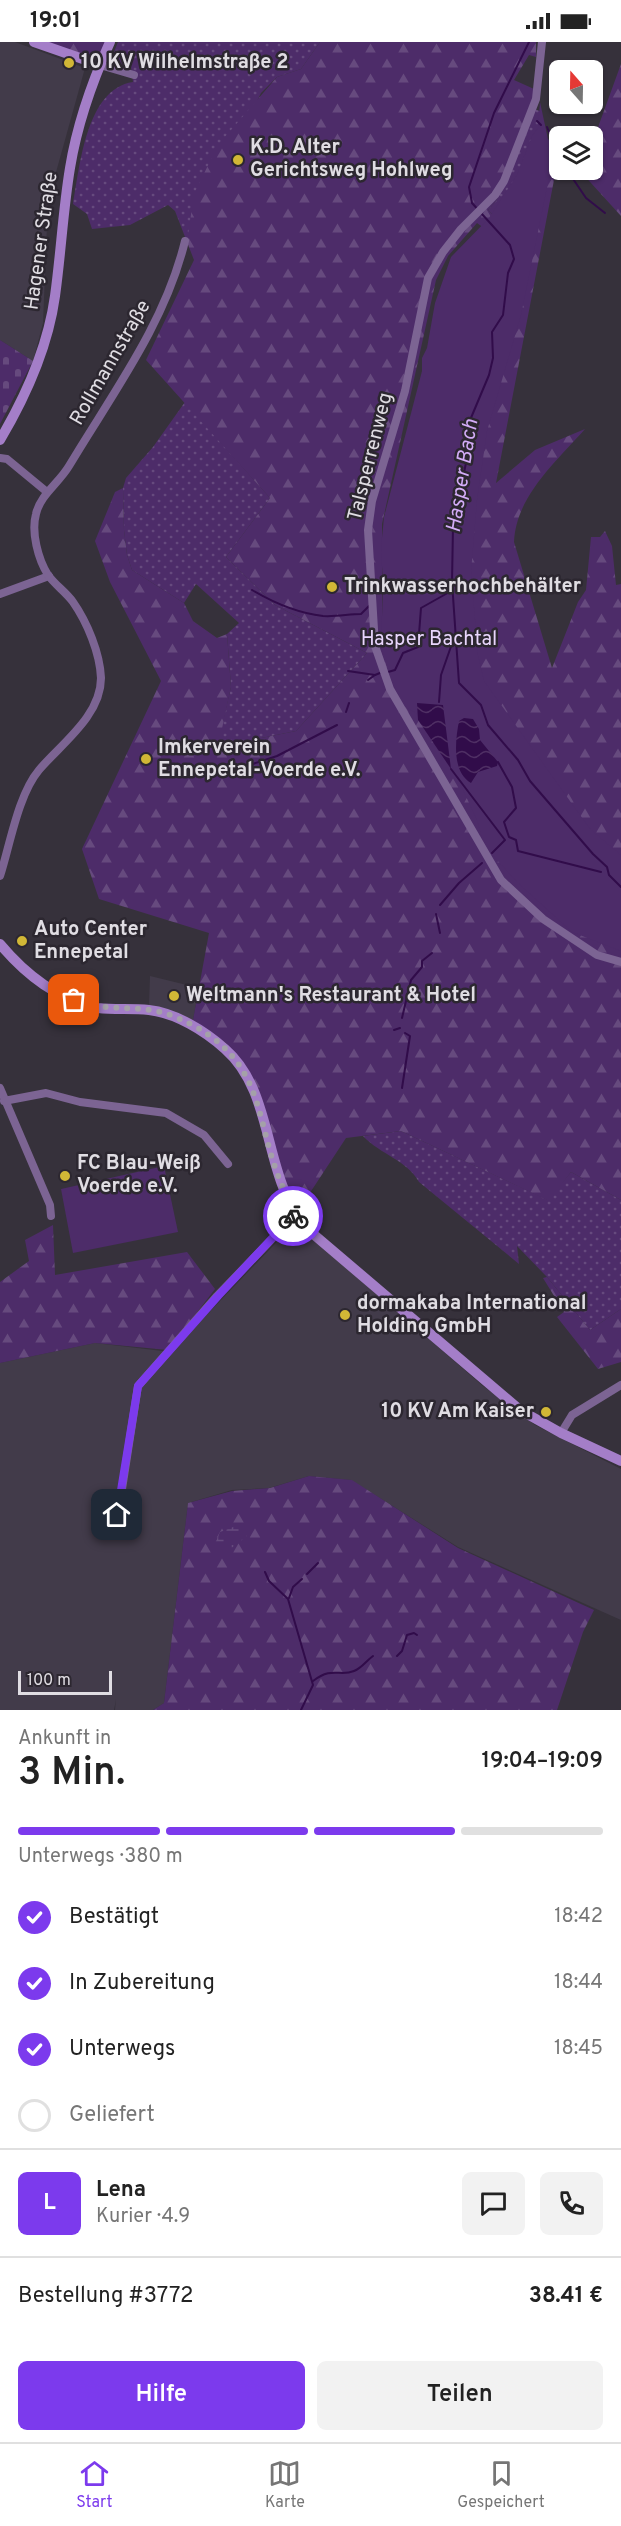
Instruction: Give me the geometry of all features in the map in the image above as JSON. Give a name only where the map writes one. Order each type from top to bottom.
[{"type":"main road","points":[[34,42],[100,65]]},
{"type":"main road","name":"Hagener Straße","points":[[0,440],[29,384],[43,346],[55,298],[70,168],[81,120],[110,42]]},
{"type":"main road","points":[[0,944],[44,984],[74,1000],[99,1008],[162,1012],[194,1028],[224,1048],[242,1069],[255,1094],[283,1188],[297,1213],[319,1240],[388,1296],[502,1397],[561,1434],[621,1461]]},
{"type":"street","name":"Talsperrenweg","points":[[542,42],[537,99],[504,181],[443,252],[428,278],[405,391],[372,501],[368,530],[375,646],[390,688],[501,880],[543,919],[597,955],[621,962]]},
{"type":"street","points":[[100,65],[134,75]]},
{"type":"street","name":"Rollmannstraße","points":[[49,576],[38,551],[34,522],[39,504],[62,477],[145,341],[170,291],[185,241]]},
{"type":"street","points":[[0,458],[8,459],[48,492]]},
{"type":"street","points":[[0,594],[49,576],[68,595],[80,612],[99,664],[100,687],[87,717],[38,772],[28,788],[0,876]]},
{"type":"street","points":[[0,1088],[50,1205],[51,1216]]},
{"type":"street","points":[[4,1101],[46,1093],[80,1102],[166,1113],[204,1135],[228,1164]]},
{"type":"street","points":[[117,1515],[138,1386],[218,1296],[297,1213]]},
{"type":"street","points":[[561,1434],[572,1415],[621,1386]]},
{"type":"shaded area","points":[[0,42],[15,42],[85,68],[48,201],[43,323],[33,361],[0,340]]},
{"type":"shaded area","points":[[150,976],[199,988],[193,1020],[168,1009],[149,1005]]},
{"type":"shaded area","points":[[295,1223],[483,1386],[535,1425],[621,1469],[621,1620],[458,1547],[351,1480],[309,1476],[269,1488],[232,1490],[188,1503],[164,1703],[153,1710],[115,1710],[116,1699],[114,1710],[0,1710],[0,1363],[95,1343],[171,1352]]},
{"type":"green space","points":[[34,42],[110,42],[99,64]]},
{"type":"green space","points":[[118,42],[320,42],[301,69],[277,77],[261,93],[187,242],[175,211],[168,205],[130,225],[92,229],[87,214],[73,204],[83,151],[95,114],[105,99],[117,88],[133,82],[131,67],[110,62]]},
{"type":"green space","points":[[320,42],[536,42],[536,57],[529,55],[514,80],[534,89],[527,133],[496,201],[488,210],[518,240],[548,148],[549,180],[554,180],[496,483],[535,450],[585,429],[539,481],[516,525],[514,542],[552,668],[578,602],[586,590],[591,537],[600,537],[605,531],[612,546],[616,585],[621,584],[621,1200],[571,1172],[549,1201],[401,1131],[346,1138],[298,1211],[279,1170],[246,1066],[226,1043],[193,1020],[209,933],[99,899],[82,849],[161,681],[110,582],[95,541],[115,492],[123,488],[124,530],[127,555],[132,570],[184,603],[193,621],[217,638],[227,634],[231,687],[218,747],[296,731],[367,653],[275,605],[226,557],[270,498],[146,360],[194,260],[187,242],[194,194],[218,145],[277,77],[301,69]],"holes":[[[477,223],[509,246],[382,625],[382,524],[436,280],[448,256]]]},
{"type":"green space","points":[[621,64],[621,216],[588,180],[603,180],[603,126],[598,126]]},
{"type":"green space","name":"Hasper Bachtal","points":[[540,102],[549,140],[549,177],[521,315],[487,431],[477,500],[471,572],[478,655],[484,681],[591,830],[621,855],[621,951],[572,932],[518,883],[484,846],[477,820],[448,758],[416,713],[403,706],[390,678],[381,648],[383,584],[381,548],[384,517],[422,371],[422,358],[427,348],[435,303],[451,257],[489,218],[517,175],[532,136],[538,128]]},
{"type":"green space","points":[[534,109],[540,111],[548,148],[518,240],[488,210],[496,201],[525,137]]},
{"type":"green space","points":[[0,340],[33,361],[0,424]]},
{"type":"green space","points":[[185,402],[270,498],[226,557],[275,605],[367,653],[296,731],[217,747],[231,687],[227,634],[239,623],[196,584],[184,603],[132,570],[127,555],[124,530],[123,488],[126,478],[153,447]]},
{"type":"green space","points":[[401,1131],[548,1200],[571,1172],[621,1200],[621,1309],[590,1330],[547,1277],[517,1246],[519,1264],[419,1182],[408,1168],[363,1136]]},
{"type":"green space","points":[[164,1166],[178,1232],[73,1253],[61,1189]]},
{"type":"green space","points":[[53,1225],[55,1275],[187,1252],[215,1289],[168,1350],[95,1343],[0,1363],[0,1282],[29,1261],[25,1240]]},
{"type":"green space","points":[[547,1277],[590,1330],[621,1309],[621,1362],[598,1369],[557,1317],[564,1312],[543,1278]]},
{"type":"green space","points":[[309,1476],[352,1480],[458,1548],[594,1610],[583,1632],[557,1710],[153,1710],[164,1703],[188,1503],[232,1491],[270,1488]]},
{"type":"green space","points":[[236,1526],[247,1536],[233,1547],[222,1550],[214,1546],[220,1532]]},
{"type":"water","points":[[417,703],[443,705],[451,769],[418,720]]},
{"type":"water","points":[[464,718],[473,719],[479,729],[480,740],[498,762],[497,766],[478,772],[471,783],[461,771],[456,755],[459,721]]},
{"type":"waterway","name":"Hasper Bach","points":[[529,42],[494,113],[469,187],[472,203],[510,245],[514,259],[508,273],[503,315],[492,332],[493,358],[489,375],[468,425],[469,448],[453,527],[452,582],[459,683],[481,705],[488,725],[518,760],[530,781],[607,867],[609,875],[621,887]]},
{"type":"waterway","points":[[537,121],[541,125]]},
{"type":"waterway","points":[[547,127],[549,132]]},
{"type":"waterway","points":[[574,180],[586,198],[605,213]]},
{"type":"waterway","points":[[381,582],[381,593]]},
{"type":"waterway","points":[[252,590],[286,607],[323,616],[361,614],[369,606]]},
{"type":"waterway","points":[[388,672],[395,670],[403,653],[418,647],[421,608],[453,590]]},
{"type":"waterway","points":[[439,702],[441,675],[455,635]]},
{"type":"waterway","points":[[348,671],[375,675],[380,673]]},
{"type":"waterway","points":[[368,680],[375,675]]},
{"type":"waterway","points":[[346,712],[349,703]]},
{"type":"waterway","points":[[231,771],[277,756],[337,725]]},
{"type":"waterway","points":[[498,762],[512,787],[516,808],[504,822],[509,837],[516,840],[518,851],[601,872]]},
{"type":"waterway","points":[[451,769],[505,840],[492,853]]},
{"type":"waterway","points":[[440,905],[459,883],[482,863]]},
{"type":"waterway","points":[[436,914],[440,933]]},
{"type":"waterway","points":[[402,1018],[411,980],[422,967],[422,961],[432,953]]},
{"type":"waterway","points":[[394,1030],[400,1028]]},
{"type":"waterway","points":[[402,1088],[410,1036],[405,1033]]},
{"type":"waterway","points":[[307,1574],[318,1563]]},
{"type":"waterway","points":[[265,1572],[269,1581],[288,1599],[313,1685],[301,1710]]},
{"type":"waterway","points":[[289,1598],[293,1587],[302,1579]]},
{"type":"waterway","points":[[397,1656],[402,1651],[407,1635],[414,1633],[417,1635]]},
{"type":"waterway","points":[[313,1681],[326,1674],[354,1671],[373,1656]]},
{"type":"way so far","points":[[74,1000],[99,1008],[162,1012],[182,1020],[230,1053],[242,1069],[255,1094],[283,1188],[297,1213],[293,1216]]},
{"type":"place","name":"10 KV Wilhelmstraße 2","points":[[69,63]]},
{"type":"place","name":"K.D. Alter Gerichtsweg Hohlweg","points":[[238,160]]},
{"type":"place","name":"Trinkwasserhochbehälter","points":[[332,587]]},
{"type":"place","name":"Imkerverein Ennepetal-Voerde e.V.","points":[[146,759]]},
{"type":"place","name":"Auto Center Ennepetal","points":[[22,941]]},
{"type":"place","name":"Weltmann's Restaurant & Hotel","points":[[174,996]]},
{"type":"place","name":"FC Blau-Weiß Voerde e.V.","points":[[65,1176]]},
{"type":"place","name":"dormakaba International Holding GmbH","points":[[345,1315]]},
{"type":"place","name":"10 KV Am Kaiser","points":[[546,1412]]},
{"type":"route","points":[[117,1515],[138,1386],[293,1216]]}]
